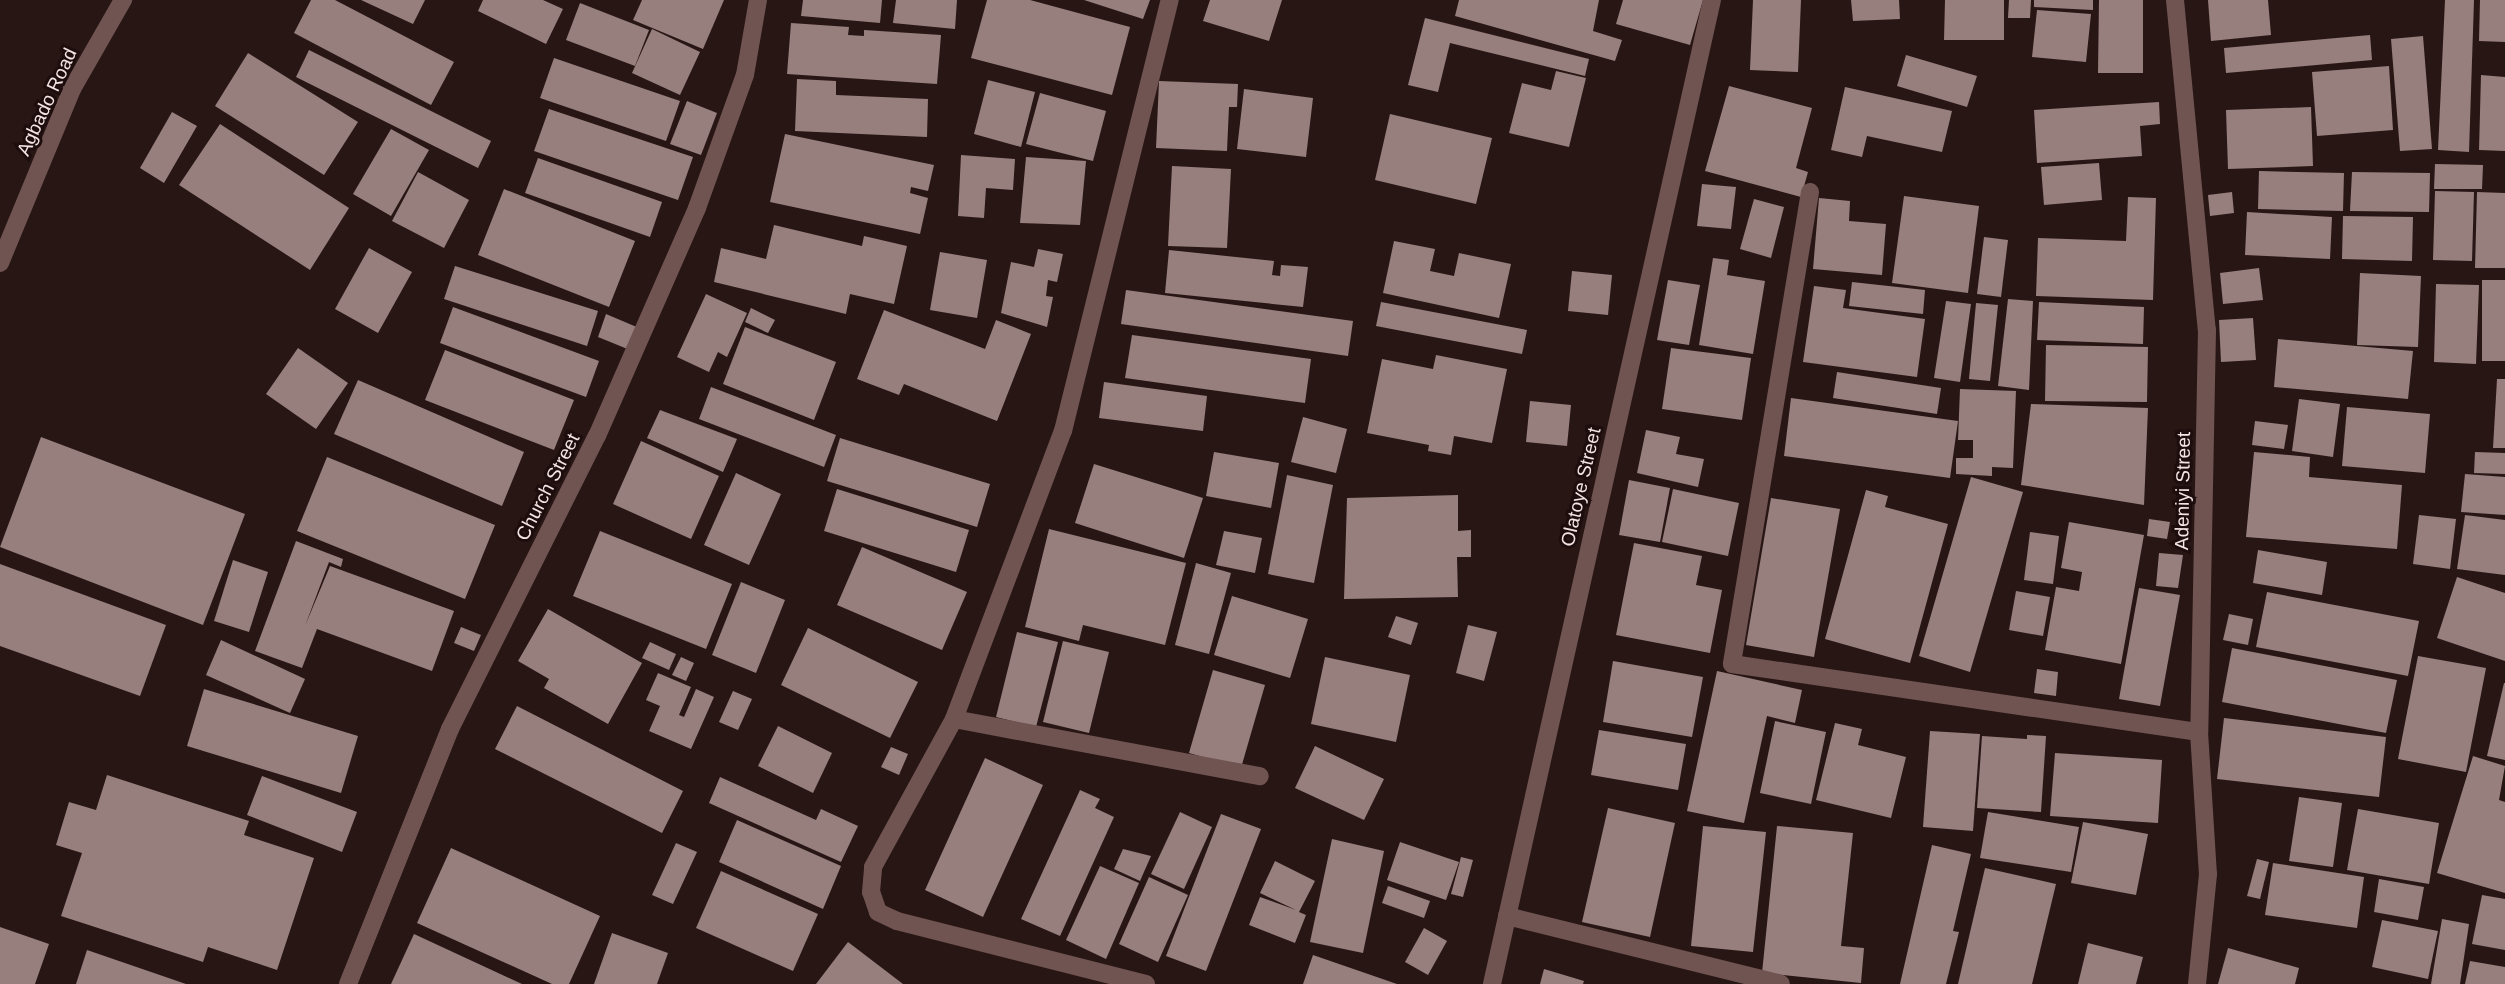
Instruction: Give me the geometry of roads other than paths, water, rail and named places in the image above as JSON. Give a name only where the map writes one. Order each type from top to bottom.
[{"type":"street","name":"Agbado Road","points":[[0,263],[72,89],[123,0]]},
{"type":"street","name":"Church Street","points":[[348,984],[450,729],[597,436],[697,208],[745,75],[758,0]]},
{"type":"street","points":[[1146,984],[878,912],[871,892],[873,867],[954,719],[1063,431],[1170,0]]},
{"type":"street","name":"Olatoye Street","points":[[1492,984],[1712,0]]},
{"type":"street","name":"Adeniyi Street","points":[[2175,0],[2207,330],[2199,732],[2208,874],[2197,984]]},
{"type":"street","points":[[1810,192],[1732,664],[2199,732]]},
{"type":"street","points":[[954,719],[1260,776]]},
{"type":"street","points":[[1507,916],[1781,984]]}]
